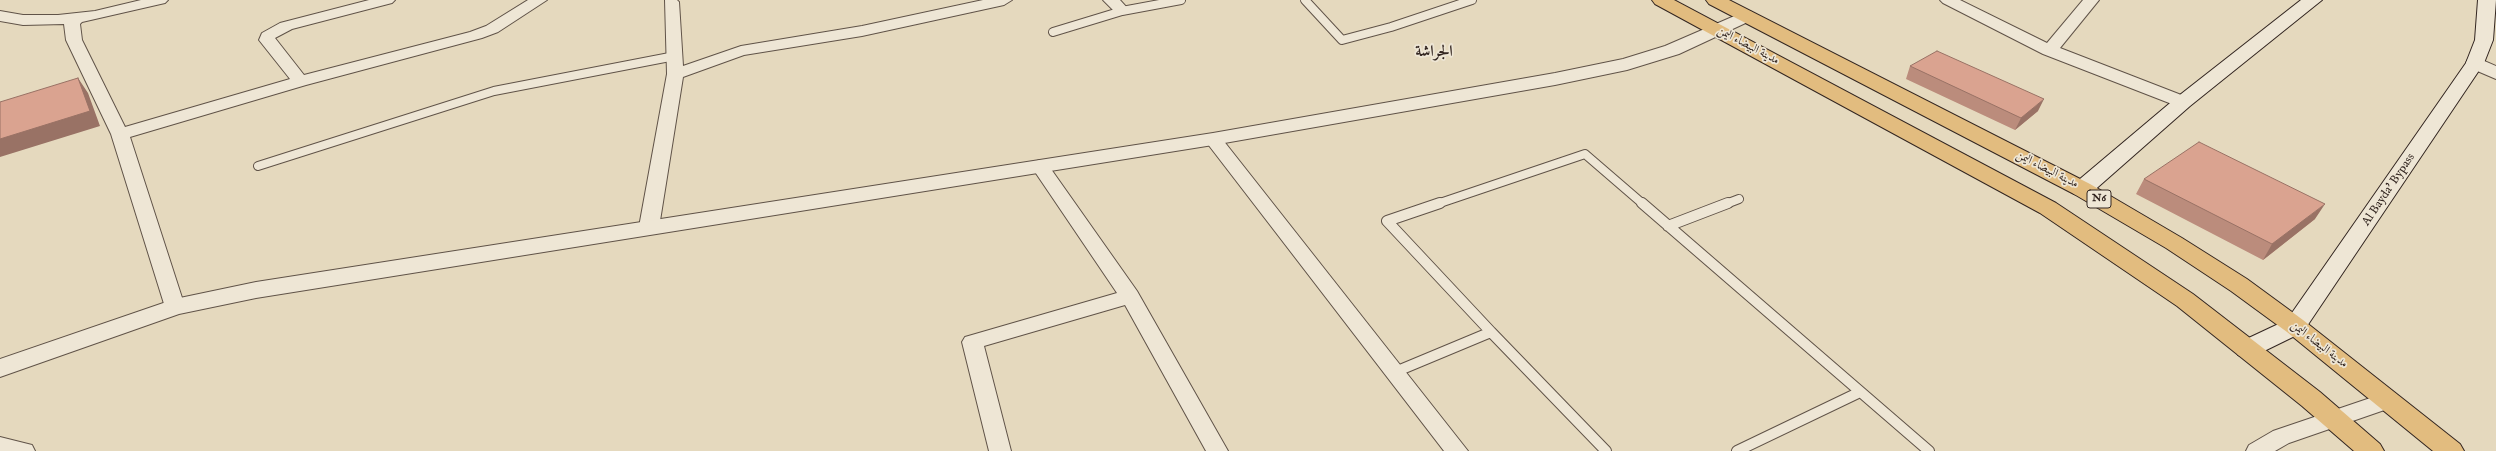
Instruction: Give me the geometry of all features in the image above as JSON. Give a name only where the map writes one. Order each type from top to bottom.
[{"type":"main road","name":"مدينة البيضاء اليمن","points":[[1661,0],[2048,208],[2184,300],[2247,349],[2372,451]]},
{"type":"main road","name":"مدينة البيضاء اليمن","points":[[1715,0],[2082,189],[2239,285],[2295,326],[2451,451]]},
{"type":"street","points":[[0,16],[38,20],[78,18],[114,12],[160,0]]},
{"type":"street","points":[[300,81],[267,40],[268,36],[286,26],[387,0]]},
{"type":"street","points":[[120,134],[300,81],[476,35],[492,29],[539,0]]},
{"type":"street","points":[[675,74],[741,51],[862,31],[1004,0]]},
{"type":"street","points":[[1111,0],[1122,12]]},
{"type":"street","points":[[1948,0],[2049,50],[2183,102]]},
{"type":"street","points":[[2049,50],[2091,0]]},
{"type":"street","points":[[2082,189],[2183,102],[2274,29],[2313,0]]},
{"type":"street","name":"Al Bayda' Bypass","points":[[2295,326],[2475,63],[2484,40],[2487,0]]},
{"type":"street","points":[[649,227],[675,74],[671,2]]},
{"type":"street","points":[[0,368],[175,307],[301,282],[1213,138],[1594,72],[1672,50],[1746,16]]},
{"type":"street","points":[[78,18],[72,24],[74,40],[120,134],[175,307]]},
{"type":"street","points":[[2475,63],[2496,73]]},
{"type":"street","points":[[1213,138],[1457,451]]},
{"type":"street","points":[[1040,166],[1130,296],[1217,451]]},
{"type":"street","points":[[1000,451],[972,342],[1130,296]]},
{"type":"street","points":[[2247,349],[2295,326]]},
{"type":"street","points":[[2256,451],[2281,437],[2332,418],[2388,400]]},
{"type":"street","points":[[0,446],[24,451]]},
{"type":"lane","points":[[1053,32],[1122,12],[1181,0]]},
{"type":"lane","points":[[1305,0],[1342,40],[1391,27],[1472,0]]},
{"type":"lane","points":[[258,166],[494,91],[675,56]]},
{"type":"lane","points":[[1606,451],[1491,332],[1387,221],[1585,154],[1929,451]]},
{"type":"lane","points":[[1668,226],[1739,199]]},
{"type":"lane","points":[[1395,372],[1491,332]]},
{"type":"lane","points":[[1737,451],[1860,392]]},
{"type":"building","points":[[1937,51],[2044,99],[2021,118],[1910,66]]},
{"type":"building","points":[[78,78],[90,111],[0,139],[0,102]]},
{"type":"building","points":[[2199,142],[2325,204],[2272,244],[2144,179]]},
{"type":"district","name":"الجراشة","points":[[1434,53]]}]
